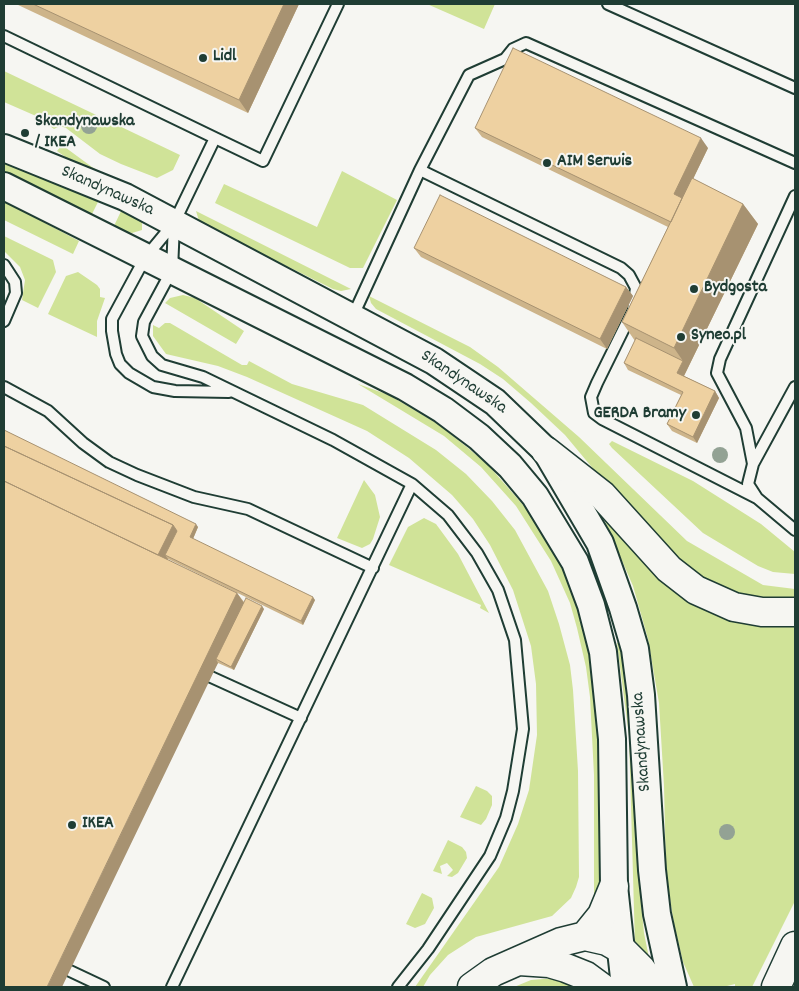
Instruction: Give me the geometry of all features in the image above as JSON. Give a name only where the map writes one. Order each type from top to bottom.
[{"type":"main road","points":[[546,451],[602,495],[669,569],[696,590],[734,606],[762,612],[795,612]]},
{"type":"main road","points":[[585,936],[602,915],[614,886]]},
{"type":"main road","points":[[472,987],[493,972],[561,942],[585,936],[607,941],[621,949],[640,968],[654,987]]},
{"type":"main road","points":[[776,987],[795,946]]},
{"type":"main road","points":[[520,960],[549,963],[566,968],[586,976],[601,987]]},
{"type":"street","name":"Skandynawska","points":[[4,148],[112,191],[351,319],[434,361],[465,380],[509,414],[546,451],[600,543],[624,608],[635,650],[641,695],[652,870],[657,914],[673,987]]},
{"type":"street","name":"Skandynawska","points":[[4,186],[405,387],[461,423],[494,452],[535,496],[574,562],[591,605],[603,652],[612,740],[614,886],[625,987]]},
{"type":"lane","points":[[4,36],[263,160],[338,4]]},
{"type":"lane","points":[[608,4],[795,88]]},
{"type":"lane","points":[[351,319],[420,170],[469,75],[505,59],[513,49],[526,43],[795,163]]},
{"type":"lane","points":[[215,138],[174,223],[145,258],[127,289],[112,319],[113,340],[120,364],[128,373],[153,387],[175,391],[235,392]]},
{"type":"lane","points":[[420,170],[622,268],[629,275],[636,288],[634,310],[591,397],[594,413],[602,419],[757,498],[795,530]]},
{"type":"lane","points":[[753,464],[746,428],[717,373],[720,359],[795,196]]},
{"type":"lane","points":[[174,223],[172,270],[144,322],[142,336],[152,356],[162,365],[203,377],[333,440],[412,484],[448,515],[477,553],[498,590],[515,640],[523,729],[513,791],[498,840],[428,948],[398,987]]},
{"type":"lane","points":[[4,265],[15,282],[16,293],[4,321]]},
{"type":"lane","points":[[4,387],[48,411],[89,448],[109,462],[137,475],[194,496],[248,509],[373,568]]},
{"type":"lane","points":[[757,498],[748,484],[753,464],[795,387]]},
{"type":"lane","points":[[172,987],[412,484]]},
{"type":"lane","points":[[211,677],[301,718]]},
{"type":"lane","points":[[70,970],[104,987]]},
{"type":"green space","points":[[427,4],[495,4],[484,29]]},
{"type":"green space","points":[[4,71],[180,155],[173,170],[157,178],[121,164],[100,154],[66,128],[60,126],[54,129],[36,116],[4,102]]},
{"type":"green space","points":[[62,145],[92,167],[110,177],[108,182],[84,170],[57,151]]},
{"type":"green space","points":[[4,157],[100,198],[91,216],[4,173]]},
{"type":"green space","points":[[342,171],[397,200],[363,268],[350,268],[215,203],[224,184],[317,227]]},
{"type":"green space","points":[[4,201],[79,241],[73,254],[4,220]]},
{"type":"green space","points":[[123,207],[142,220],[142,230],[132,233],[113,228]]},
{"type":"green space","points":[[196,211],[351,289],[341,291],[333,289],[206,226],[199,221]]},
{"type":"green space","points":[[4,236],[53,260],[56,272],[38,308],[22,300],[25,280],[20,267],[4,251]]},
{"type":"green space","points":[[78,272],[97,285],[100,289],[100,297],[105,298],[97,321],[97,337],[48,314],[66,276]]},
{"type":"green space","points":[[183,295],[195,298],[244,331],[236,344],[165,303],[170,298]]},
{"type":"green space","points":[[369,296],[470,347],[498,367],[579,437],[687,541],[763,585],[795,589],[795,603],[737,597],[686,572],[650,537],[565,435],[531,403],[503,379],[480,364],[376,309],[371,303]]},
{"type":"green space","points":[[165,323],[170,323],[242,365],[247,365],[249,361],[292,384],[363,405],[436,450],[466,474],[492,501],[515,530],[548,591],[570,665],[573,690],[578,771],[579,877],[576,887],[571,898],[552,916],[476,937],[448,955],[430,975],[423,987],[415,987],[499,867],[518,824],[529,790],[537,735],[536,684],[531,646],[513,590],[490,545],[473,519],[452,495],[409,458],[367,431],[247,377],[218,366],[166,354],[153,336],[153,325],[159,328]]},
{"type":"green space","points":[[358,384],[389,395],[438,424],[489,466],[524,506],[558,559],[583,626],[592,664],[597,710],[601,883],[594,902],[594,775],[590,697],[586,667],[570,603],[551,561],[516,506],[481,467],[444,436]]},
{"type":"green space","points":[[612,441],[693,481],[761,524],[795,552],[795,574],[773,572],[758,566],[703,533],[612,448],[609,444]]},
{"type":"green space","points":[[364,480],[375,495],[380,517],[373,539],[370,544],[362,548],[337,538]]},
{"type":"green space","points":[[597,503],[671,583],[795,621],[795,901],[752,987],[735,987],[735,984],[723,987],[694,987],[683,962],[674,924],[666,874],[664,786],[659,703],[648,639],[633,586]]},
{"type":"green space","points":[[424,518],[436,524],[458,554],[489,613],[480,608],[481,605],[389,565],[408,527]]},
{"type":"green space","points":[[621,640],[637,790],[639,881],[644,933],[649,958],[635,945],[629,736],[617,643]]},
{"type":"green space","points":[[476,786],[487,791],[492,796],[492,805],[481,825],[460,817]]},
{"type":"green space","points":[[448,840],[462,847],[466,852],[467,858],[458,873],[452,877],[447,876],[453,870],[447,863],[440,866],[442,874],[433,871]]},
{"type":"green space","points":[[422,893],[432,898],[434,908],[425,924],[415,928],[406,924]]},
{"type":"green space","points":[[555,978],[574,983],[573,987],[514,987],[531,980]]},
{"type":"building","name":"Lidl","points":[[33,4],[284,4],[239,100]]},
{"type":"building","points":[[513,48],[701,138],[674,194],[682,198],[671,222],[475,128]]},
{"type":"building","points":[[692,178],[743,204],[674,348],[622,322]]},
{"type":"building","points":[[440,195],[626,287],[600,339],[414,248]]},
{"type":"building","points":[[636,338],[683,361],[677,373],[715,391],[693,437],[667,424],[683,392],[624,363]]},
{"type":"building","points":[[4,430],[196,524],[190,537],[313,597],[301,621],[165,555],[177,531],[173,525],[4,446]]},
{"type":"building","points":[[4,446],[173,525],[158,555],[4,481]]},
{"type":"building","name":"IKEA","points":[[4,481],[237,593],[47,987],[4,987]]},
{"type":"building","points":[[246,598],[262,606],[231,667],[216,659]]},
{"type":"place","name":"Lidl","points":[[203,58]]},
{"type":"place","name":"Skandynawska / IKEA","points":[[25,133]]},
{"type":"place","name":"AIM Serwis","points":[[547,163]]},
{"type":"place","name":"Bydgosta","points":[[694,289]]},
{"type":"place","name":"Syneo.pl","points":[[681,337]]},
{"type":"place","name":"GERDA Bramy","points":[[696,415]]},
{"type":"place","name":"IKEA","points":[[72,825]]}]
